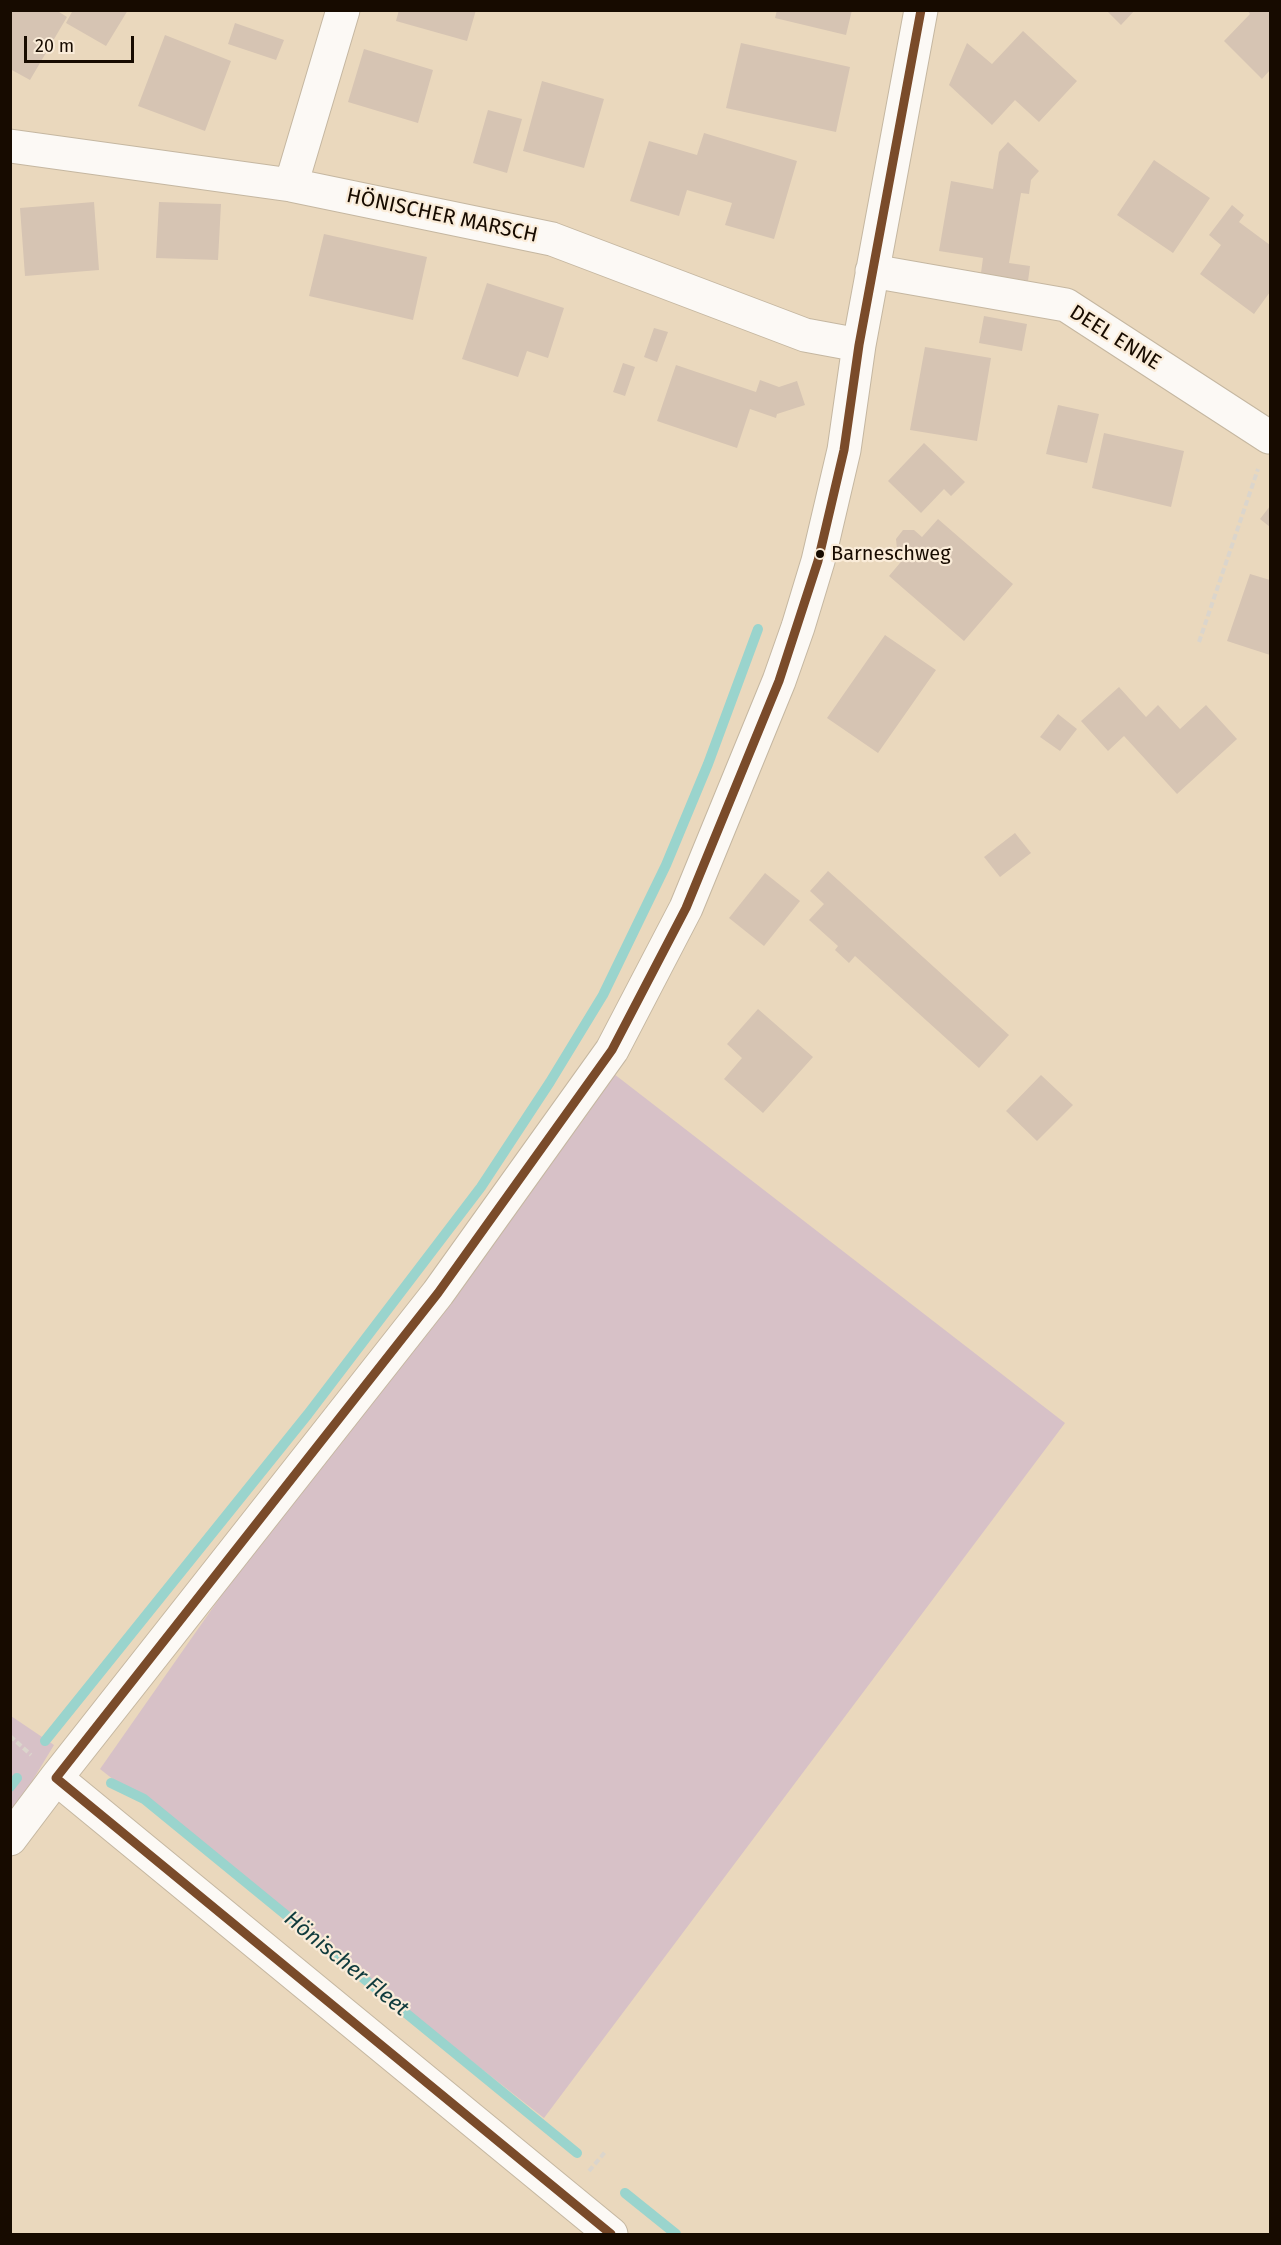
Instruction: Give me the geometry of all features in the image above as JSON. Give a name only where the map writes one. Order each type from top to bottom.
[{"type":"street","points":[[291,185],[343,10]]},
{"type":"street","points":[[10,1839],[438,1293],[612,1050],[686,908],[779,681],[818,561],[844,450],[859,345],[921,10]]},
{"type":"street","name":"HÖNISCHER MARSCH","points":[[10,146],[291,185],[552,239],[805,335],[859,345]]},
{"type":"street","name":"DEEL ENNE","points":[[873,271],[1066,305],[1269,437]]},
{"type":"street","points":[[56,1778],[611,2235]]},
{"type":"path","points":[[1199,642],[1269,437]]},
{"type":"shaded area","points":[[596,1060],[1065,1423],[544,2118],[100,1769]]},
{"type":"shaded area","points":[[11,1716],[54,1745],[11,1816]]},
{"type":"building","points":[[10,10],[56,10],[67,17],[30,80],[10,69]]},
{"type":"building","points":[[73,10],[128,10],[106,46],[66,23]]},
{"type":"building","points":[[399,10],[476,10],[467,41],[396,21]]},
{"type":"building","points":[[777,10],[852,10],[846,35],[775,18]]},
{"type":"building","points":[[1106,10],[1135,10],[1121,25]]},
{"type":"building","points":[[1247,10],[1270,10],[1270,70],[1262,79],[1224,41],[1250,14]]},
{"type":"building","points":[[235,23],[284,40],[276,60],[228,44]]},
{"type":"building","points":[[1023,31],[1077,81],[1039,122],[1015,100],[992,125],[949,85],[967,43],[992,64]]},
{"type":"building","points":[[165,35],[231,61],[205,131],[138,106]]},
{"type":"building","points":[[741,43],[850,67],[836,132],[726,108]]},
{"type":"building","points":[[364,49],[433,70],[418,123],[348,102]]},
{"type":"building","points":[[542,81],[604,99],[584,168],[523,151]]},
{"type":"building","points":[[488,110],[522,119],[507,173],[473,163]]},
{"type":"building","points":[[704,133],[797,161],[774,239],[725,225],[732,203],[687,190],[679,216],[630,201],[649,141],[697,155]]},
{"type":"building","points":[[1008,142],[1039,171],[1031,180],[1029,194],[1021,193],[1009,263],[1030,266],[1028,281],[981,273],[983,258],[939,251],[951,181],[993,189],[999,152]]},
{"type":"building","points":[[1154,160],[1210,198],[1173,253],[1117,215]]},
{"type":"building","points":[[94,202],[99,270],[25,276],[20,208]]},
{"type":"building","points":[[159,202],[221,204],[218,260],[156,258]]},
{"type":"building","points":[[1232,205],[1244,215],[1239,222],[1270,245],[1270,292],[1254,314],[1200,274],[1221,245],[1209,235]]},
{"type":"building","points":[[324,234],[427,257],[413,320],[309,296]]},
{"type":"building","points":[[487,283],[564,308],[548,358],[527,351],[518,377],[462,359]]},
{"type":"building","points":[[984,316],[1027,324],[1022,351],[979,343]]},
{"type":"building","points":[[654,328],[668,332],[657,362],[644,357]]},
{"type":"building","points":[[925,347],[991,358],[977,441],[910,430]]},
{"type":"building","points":[[623,363],[635,367],[625,396],[613,392]]},
{"type":"building","points":[[676,365],[756,392],[760,380],[779,387],[797,381],[805,405],[777,414],[776,418],[750,409],[737,448],[657,421]]},
{"type":"building","points":[[1058,405],[1099,414],[1087,463],[1046,454]]},
{"type":"building","points":[[1104,433],[1184,451],[1171,507],[1092,488]]},
{"type":"building","points":[[924,443],[965,482],[951,496],[944,489],[921,513],[888,481]]},
{"type":"building","points":[[1270,506],[1270,527],[1260,519]]},
{"type":"building","points":[[938,519],[1013,584],[964,641],[889,576],[905,557],[897,549],[896,539],[903,530],[914,530],[922,537]]},
{"type":"building","points":[[1250,574],[1270,580],[1270,655],[1227,641]]},
{"type":"building","points":[[885,635],[936,670],[878,753],[827,718]]},
{"type":"building","points":[[1119,687],[1146,717],[1158,705],[1180,729],[1206,705],[1237,739],[1177,794],[1124,736],[1108,751],[1081,721]]},
{"type":"building","points":[[1058,714],[1077,729],[1060,751],[1040,737]]},
{"type":"building","points":[[1015,833],[1031,853],[1000,877],[984,857]]},
{"type":"building","points":[[828,871],[1009,1035],[979,1068],[855,956],[849,963],[835,950],[838,946],[809,920],[824,904],[810,891]]},
{"type":"building","points":[[765,873],[800,901],[764,946],[729,918]]},
{"type":"building","points":[[758,1009],[813,1057],[763,1113],[724,1079],[742,1058],[727,1044]]},
{"type":"building","points":[[1041,1075],[1073,1105],[1037,1141],[1006,1111]]},
{"type":"waterway","points":[[45,1741],[308,1414],[481,1187],[550,1082],[603,995],[666,865],[708,764],[758,629]]},
{"type":"waterway","name":"Hönischer Fleet","points":[[10,1787],[17,1778]]},
{"type":"waterway","name":"Hönischer Fleet","points":[[111,1783],[144,1799],[577,2153]]},
{"type":"waterway","name":"Hönischer Fleet","points":[[625,2193],[676,2234]]},
{"type":"transit line","points":[[56,1778],[438,1293],[612,1050],[686,908],[779,681],[818,561],[844,450],[859,345],[921,10]]},
{"type":"transit line","points":[[56,1778],[611,2234]]},
{"type":"place","name":"Barneschweg","points":[[820,554]]}]
